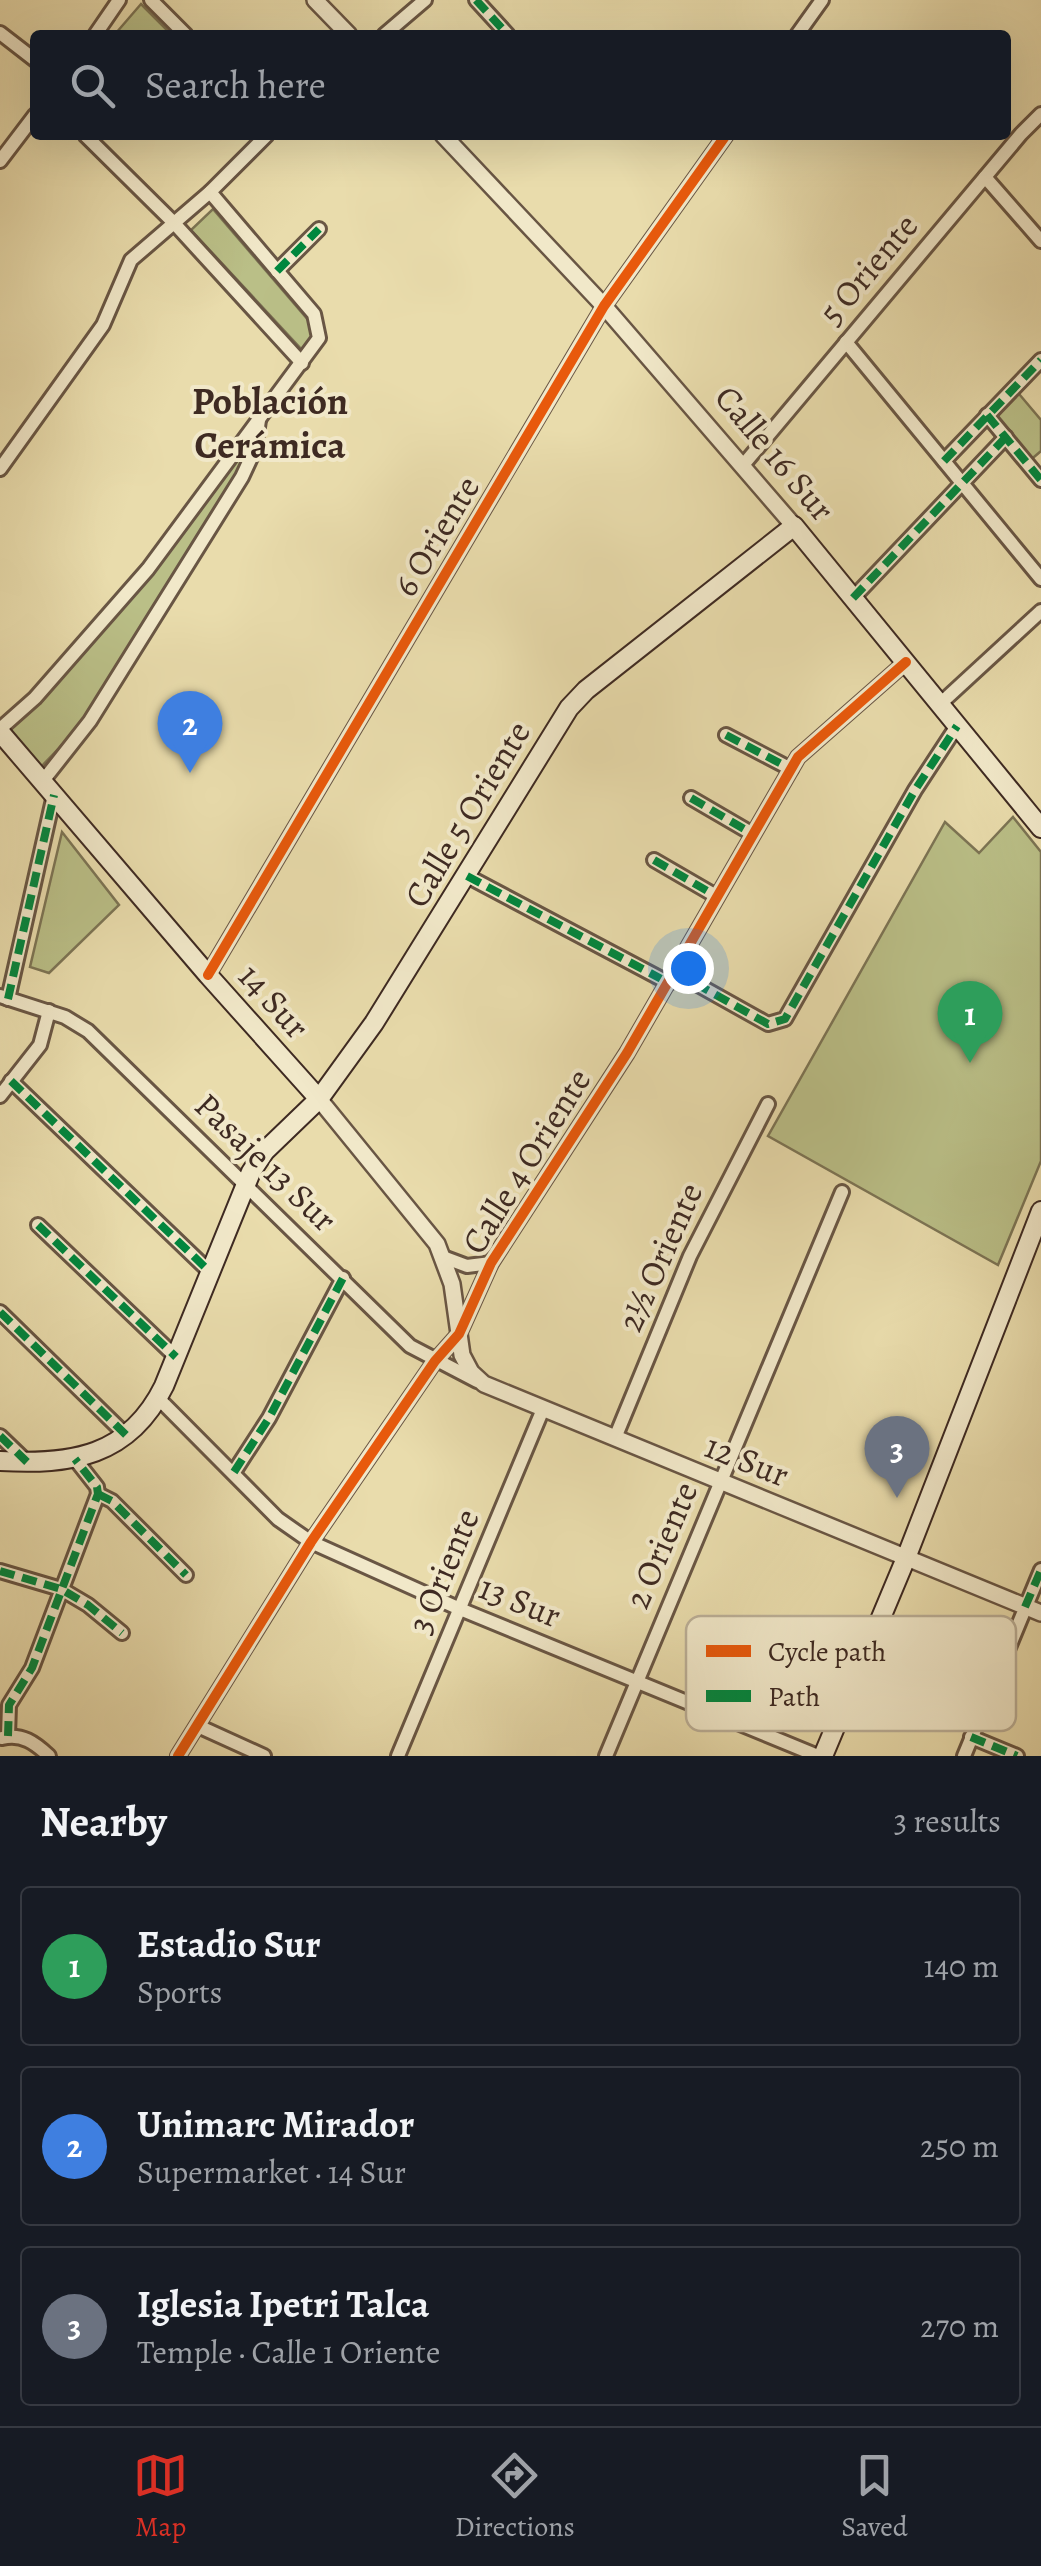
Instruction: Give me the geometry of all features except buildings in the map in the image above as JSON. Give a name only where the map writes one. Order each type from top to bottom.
[{"type":"main road","name":"Calle 16 Sur","points":[[794,526],[1041,828]]},
{"type":"main road","name":"Calle 5 Oriente","points":[[126,1435],[158,1398],[246,1184],[265,1152],[319,1099],[374,1023],[578,698],[794,526]]},
{"type":"main road","name":"14 Sur","points":[[0,731],[319,1099]]},
{"type":"main road","points":[[881,1616],[1041,1211]]},
{"type":"main road","points":[[0,1461],[75,1459],[104,1449],[126,1435]]},
{"type":"main road","points":[[821,1756],[832,1731]]},
{"type":"street","points":[[98,30],[119,0]]},
{"type":"street","points":[[151,0],[181,30]]},
{"type":"street","points":[[315,0],[343,30]]},
{"type":"street","points":[[390,30],[425,0]]},
{"type":"street","points":[[476,0],[503,30]]},
{"type":"street","points":[[801,30],[822,0]]},
{"type":"street","points":[[0,33],[30,56]]},
{"type":"street","name":"5 Oriente","points":[[744,464],[1041,114]]},
{"type":"street","points":[[0,161],[30,122]]},
{"type":"street","points":[[90,140],[174,224],[302,363]]},
{"type":"street","points":[[0,469],[104,325],[131,260],[210,192],[262,140]]},
{"type":"street","name":"Calle 16 Sur","points":[[448,140],[604,306],[794,526]]},
{"type":"street","name":"6 Oriente","points":[[208,975],[604,306],[722,140]]},
{"type":"street","points":[[985,176],[1041,241]]},
{"type":"street","points":[[0,731],[35,698],[148,570],[318,338],[314,314],[210,192]]},
{"type":"street","points":[[277,271],[319,229]]},
{"type":"street","points":[[846,342],[1041,579]]},
{"type":"street","points":[[944,460],[1041,360]]},
{"type":"street","points":[[987,415],[1041,480]]},
{"type":"street","points":[[4,997],[48,788],[242,477],[255,449],[259,417]]},
{"type":"street","points":[[853,598],[1006,436]]},
{"type":"street","points":[[940,704],[1041,611]]},
{"type":"street","name":"Calle 4 Oriente","points":[[178,1756],[311,1542],[435,1362],[459,1334],[491,1262],[672,978],[798,757],[906,662]]},
{"type":"street","points":[[467,876],[768,1024],[785,1019],[915,790],[957,726]]},
{"type":"street","points":[[726,735],[791,769]]},
{"type":"street","points":[[691,798],[751,834]]},
{"type":"street","points":[[654,860],[716,896]]},
{"type":"street","name":"Pasaje 13 Sur","points":[[4,997],[73,1020],[88,1031],[410,1346],[484,1384]]},
{"type":"street","points":[[0,1096],[40,1045],[48,1011]]},
{"type":"street","points":[[11,1082],[210,1272]]},
{"type":"street","name":"14 Sur","points":[[319,1099],[415,1215],[443,1257],[452,1284],[459,1334]]},
{"type":"street","name":"2½ Oriente","points":[[615,1438],[690,1256],[768,1104]]},
{"type":"street","name":"2 Oriente","points":[[606,1756],[842,1192]]},
{"type":"street","points":[[38,1225],[176,1357]]},
{"type":"street","points":[[443,1257],[468,1266],[491,1262]]},
{"type":"street","points":[[234,1472],[270,1418],[343,1278]]},
{"type":"street","points":[[0,1312],[126,1435]]},
{"type":"street","points":[[459,1334],[466,1365],[484,1384]]},
{"type":"street","name":"12 Sur","points":[[484,1384],[1033,1610]]},
{"type":"street","points":[[158,1398],[278,1519],[311,1542]]},
{"type":"street","name":"3 Oriente","points":[[398,1756],[543,1409]]},
{"type":"street","points":[[0,1436],[27,1462]]},
{"type":"street","points":[[48,1756],[37,1744],[22,1737],[4,1737],[8,1705],[32,1668],[98,1494],[75,1459]]},
{"type":"street","points":[[98,1494],[112,1501],[186,1575]]},
{"type":"street","name":"13 Sur","points":[[311,1542],[460,1609],[686,1702]]},
{"type":"street","points":[[1016,1645],[1033,1610],[1041,1570]]},
{"type":"street","points":[[0,1571],[61,1589],[122,1633]]},
{"type":"street","points":[[198,1726],[264,1756]]},
{"type":"street","name":"13 Sur","points":[[759,1731],[821,1756]]},
{"type":"street","points":[[964,1756],[974,1731]]},
{"type":"street","points":[[971,1737],[1018,1756]]},
{"type":"green space","points":[[141,4],[167,30],[119,30]]},
{"type":"green space","points":[[213,209],[309,321],[313,339],[304,352],[191,230]]},
{"type":"green space","points":[[1014,388],[1041,420],[1041,451],[1027,463],[987,415]]},
{"type":"green space","points":[[254,429],[251,450],[88,718],[38,770],[6,733],[39,701]]},
{"type":"green space","points":[[1013,817],[1041,852],[1041,1161],[998,1265],[768,1136],[945,822],[979,853]]},
{"type":"green space","points":[[62,832],[119,905],[49,973],[30,967]]},
{"type":"marked path","points":[[476,0],[503,30]]},
{"type":"marked path","points":[[277,271],[319,229]]},
{"type":"marked path","points":[[944,461],[1041,360]]},
{"type":"marked path","points":[[987,415],[1041,480]]},
{"type":"marked path","points":[[853,598],[1006,437]]},
{"type":"marked path","points":[[675,972],[768,1024],[785,1019],[915,790],[957,726]]},
{"type":"marked path","points":[[726,735],[791,769]]},
{"type":"marked path","points":[[8,999],[54,795]]},
{"type":"marked path","points":[[691,798],[751,833]]},
{"type":"marked path","points":[[654,860],[716,896]]},
{"type":"marked path","points":[[467,876],[669,983]]},
{"type":"marked path","points":[[11,1081],[210,1272]]},
{"type":"marked path","points":[[38,1225],[176,1357]]},
{"type":"marked path","points":[[234,1472],[269,1418],[343,1278]]},
{"type":"marked path","points":[[0,1312],[126,1435]]},
{"type":"marked path","points":[[0,1436],[27,1462]]},
{"type":"marked path","points":[[8,1736],[9,1705],[32,1668],[98,1494],[97,1487],[75,1459]]},
{"type":"marked path","points":[[98,1494],[112,1501],[186,1575]]},
{"type":"marked path","points":[[1025,1607],[1041,1570]]},
{"type":"marked path","points":[[0,1571],[61,1589],[122,1633]]},
{"type":"marked path","points":[[971,1737],[1017,1756]]},
{"type":"cycle path","points":[[208,975],[604,306],[722,140]]},
{"type":"cycle path","points":[[178,1756],[311,1542],[435,1361],[459,1334],[491,1263],[627,1053],[798,757],[906,662]]},
{"type":"place","name":"Unimarc Mirador","points":[[190,773]]},
{"type":"place","name":"Estadio Sur","points":[[970,1063]]},
{"type":"place","name":"Iglesia Ipetri Talca","points":[[897,1498]]},
{"type":"district","name":"Población Cerámica","points":[[270,423]]}]
